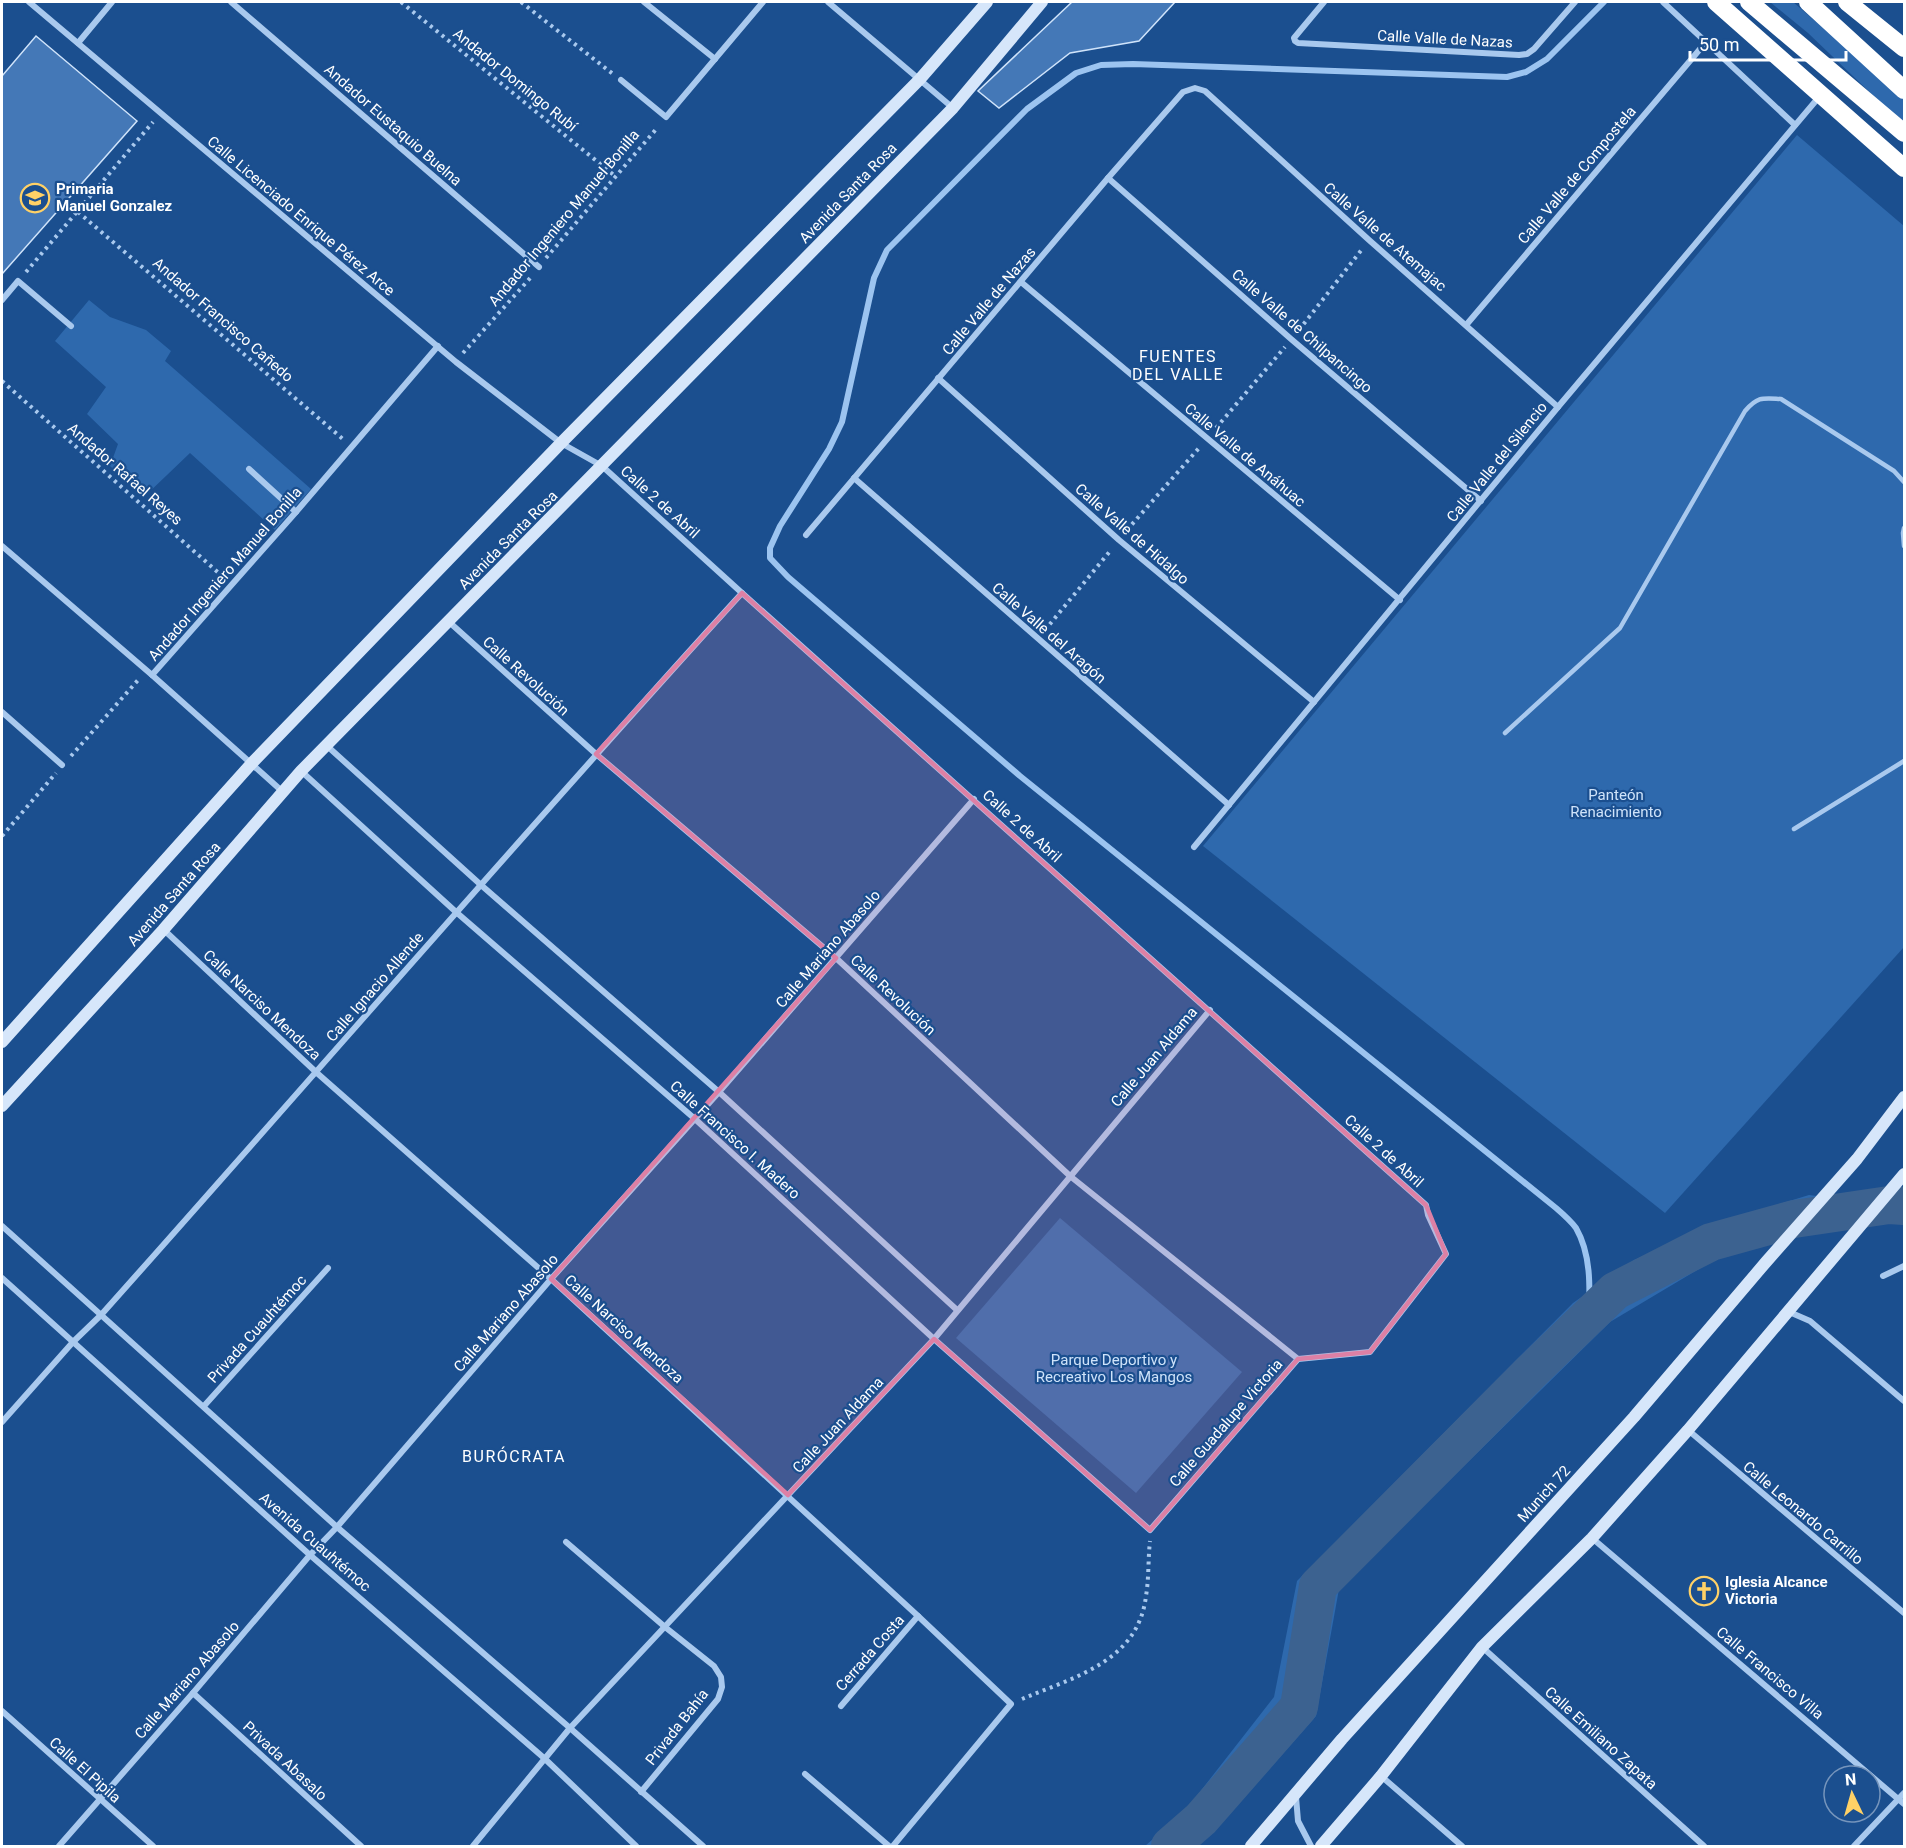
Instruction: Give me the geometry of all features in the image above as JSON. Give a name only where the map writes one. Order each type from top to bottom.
[{"type":"highway","points":[[1716,2],[1905,168]]},
{"type":"highway","points":[[1749,2],[1905,133]]},
{"type":"highway","points":[[1808,2],[1905,90]]},
{"type":"highway","points":[[1847,2],[1905,48]]},
{"type":"main road","name":"Avenida Santa Rosa","points":[[2,1042],[252,763],[561,443],[920,79],[987,2]]},
{"type":"main road","name":"Avenida Santa Rosa","points":[[2,1106],[163,930],[301,771],[953,108],[1042,2]]},
{"type":"main road","name":"Munich 72","points":[[1251,1846],[1341,1739],[1634,1417],[1857,1159],[1905,1096]]},
{"type":"main road","points":[[1321,1846],[1381,1776],[1482,1647],[1592,1538],[1688,1430],[1905,1174]]},
{"type":"street","name":"Calle Licenciado Enrique Pérez Arce","points":[[29,2],[456,362],[561,443]]},
{"type":"street","points":[[78,43],[112,2]]},
{"type":"street","name":"Andador Eustaquio Buelna","points":[[231,2],[539,267]]},
{"type":"street","points":[[644,2],[715,59]]},
{"type":"street","points":[[621,80],[666,117],[763,2]]},
{"type":"street","points":[[828,2],[953,108]]},
{"type":"street","name":"Calle Valle de Nazas","points":[[1324,2],[1294,38],[1298,43],[1519,55],[1534,50],[1575,2]]},
{"type":"street","points":[[1664,2],[1795,125]]},
{"type":"street","name":"Calle Valle de Compostela","points":[[1467,324],[1706,42]]},
{"type":"street","name":"Calle Valle de Nazas","points":[[806,535],[1108,178],[1183,92],[1194,88]]},
{"type":"street","name":"Calle Valle de Atemajac","points":[[1194,88],[1205,91],[1369,240],[1558,406]]},
{"type":"street","name":"Calle Valle del Silencio","points":[[1194,847],[1558,406],[1821,94]]},
{"type":"street","name":"Calle Valle de Chilpancingo","points":[[1108,178],[1481,501]]},
{"type":"street","points":[[2,300],[18,281],[70,326]]},
{"type":"street","name":"Calle Valle de Anáhuac","points":[[1021,282],[1400,600]]},
{"type":"street","name":"Andador Ingeniero Manuel Bonilla","points":[[152,675],[353,447],[438,346]]},
{"type":"street","name":"Calle Valle de Hidalgo","points":[[938,378],[1119,540],[1314,702]]},
{"type":"street","name":"Calle 2 de Abril","points":[[561,443],[602,466],[1426,1204]]},
{"type":"street","points":[[249,469],[296,512]]},
{"type":"street","name":"Calle Valle del Aragón","points":[[854,478],[1229,805]]},
{"type":"street","points":[[2,546],[283,792]]},
{"type":"street","name":"Calle Ignacio Allende","points":[[2,1422],[73,1342],[101,1315],[317,1073],[596,754],[742,593]]},
{"type":"street","name":"Calle Revolución","points":[[448,621],[596,754],[836,958],[1070,1176],[1298,1359]]},
{"type":"street","points":[[2,712],[62,765]]},
{"type":"street","name":"Calle Francisco I. Madero","points":[[326,746],[481,885],[719,1092],[957,1310]]},
{"type":"street","name":"Calle Francisco I. Madero","points":[[301,771],[456,912],[695,1119],[934,1339],[1150,1530]]},
{"type":"street","name":"Calle Mariano Abasolo","points":[[59,1846],[551,1279],[719,1092],[974,799]]},
{"type":"street","name":"Calle Narciso Mendoza","points":[[163,930],[317,1073],[551,1279],[788,1495],[1011,1704]]},
{"type":"street","name":"Calle Juan Aldama","points":[[473,1846],[570,1728],[934,1339],[1210,1010]]},
{"type":"street","name":"Calle Guadalupe Victoria","points":[[1150,1530],[1298,1359],[1370,1353],[1446,1254],[1428,1215],[1426,1204]]},
{"type":"street","name":"Avenida Cuauhtémoc","points":[[2,1226],[337,1527],[703,1846]]},
{"type":"street","points":[[1883,1276],[1905,1266]]},
{"type":"street","name":"Privada Cuauhtémoc","points":[[204,1406],[328,1268]]},
{"type":"street","name":"Avenida Cuauhtémoc","points":[[2,1278],[310,1555],[544,1758],[636,1846]]},
{"type":"street","points":[[1787,1311],[1810,1321],[1905,1401]]},
{"type":"street","name":"Calle Leonardo Carrillo","points":[[1688,1430],[1905,1613]]},
{"type":"street","name":"Calle Francisco Villa","points":[[1592,1538],[1902,1802]]},
{"type":"street","points":[[566,1542],[665,1627]]},
{"type":"street","name":"Cerrada Costa","points":[[841,1706],[918,1616]]},
{"type":"street","name":"Privada Bahía","points":[[641,1792],[718,1699],[722,1687],[721,1677],[714,1666],[665,1627]]},
{"type":"street","name":"Calle Emiliano Zapata","points":[[1482,1647],[1704,1846]]},
{"type":"street","name":"Privada Abasalo","points":[[193,1693],[361,1846]]},
{"type":"street","points":[[805,1774],[891,1846],[1011,1704]]},
{"type":"street","name":"Calle El Pipila","points":[[2,1711],[153,1846]]},
{"type":"street","points":[[1381,1776],[1462,1846]]},
{"type":"street","points":[[1854,1846],[1902,1802],[1905,1793]]},
{"type":"street","points":[[1296,1794],[1298,1821],[1303,1835],[1311,1846]]},
{"type":"lane","points":[[1505,733],[1620,628],[1745,411],[1754,400],[1781,399],[1894,471],[1905,482]]},
{"type":"lane","points":[[1905,528],[1903,532],[1905,546]]},
{"type":"lane","points":[[1794,829],[1905,761]]},
{"type":"path","name":"Andador Domingo Rubí","points":[[401,2],[615,177]]},
{"type":"path","points":[[521,2],[621,80]]},
{"type":"path","points":[[18,281],[160,113]]},
{"type":"path","name":"Andador Ingeniero Manuel Bonilla","points":[[456,362],[666,117]]},
{"type":"path","name":"Andador Francisco Cañedo","points":[[78,212],[353,447]]},
{"type":"path","name":"Andador Rafael Reyes","points":[[2,381],[232,584]]},
{"type":"path","name":"Andador Ingeniero Manuel Bonilla","points":[[2,836],[139,679],[152,675]]},
{"type":"path","points":[[1011,1704],[1095,1668],[1120,1651],[1140,1623],[1146,1598],[1150,1530]]},
{"type":"highlighted area","points":[[742,593],[1426,1205],[1446,1254],[1370,1352],[1298,1359],[1150,1530],[934,1339],[788,1495],[551,1279],[836,958],[596,754]]},
{"type":"green space","points":[[1770,2],[1793,2],[1904,97],[1904,125],[1808,33]]},
{"type":"green space","name":"Panteón Renacimiento","points":[[1797,135],[1904,226],[1904,947],[1665,1213],[1203,846]]},
{"type":"green space","points":[[89,300],[110,317],[146,330],[171,351],[165,361],[311,489],[275,530],[190,453],[144,497],[110,466],[118,444],[87,414],[106,387],[55,341]]},
{"type":"green space","points":[[1809,1195],[1889,1205],[1808,1235],[1724,1254],[1610,1322],[1339,1589],[1316,1716],[1214,1832],[1197,1846],[1145,1846],[1185,1811],[1274,1697],[1297,1581],[1573,1303],[1634,1260],[1721,1222]]},
{"type":"green space","name":"Parque Deportivo y Recreativo Los Mangos","points":[[1060,1218],[1242,1372],[1136,1493],[956,1338]]},
{"type":"building","points":[[1072,2],[1175,2],[1139,41],[1070,53],[999,108],[978,91]]},
{"type":"building","name":"Primaria Manuel Gonzalez","points":[[36,36],[137,121],[2,274],[2,76]]},
{"type":"waterway","points":[[1589,1316],[1589,1282],[1585,1248],[1576,1228],[1564,1215],[1020,776],[788,577],[770,558],[770,548],[780,526],[829,449],[842,422],[874,278],[887,250],[1027,109],[1076,73],[1101,65],[1133,64],[1507,77],[1526,72],[1547,59],[1604,2]]},
{"type":"waterway","points":[[1170,1846],[1201,1819],[1299,1707],[1318,1586],[1615,1291],[1711,1242],[1794,1219],[1889,1205],[1904,1206]]},
{"type":"place","name":"Primaria Manuel Gonzalez","points":[[35,198]]},
{"type":"place","name":"Iglesia Alcance Victoria","points":[[1704,1591]]},
{"type":"district","name":"FUENTES DEL VALLE","points":[[1178,365]]},
{"type":"district","name":"BURÓCRATA","points":[[514,1456]]}]
